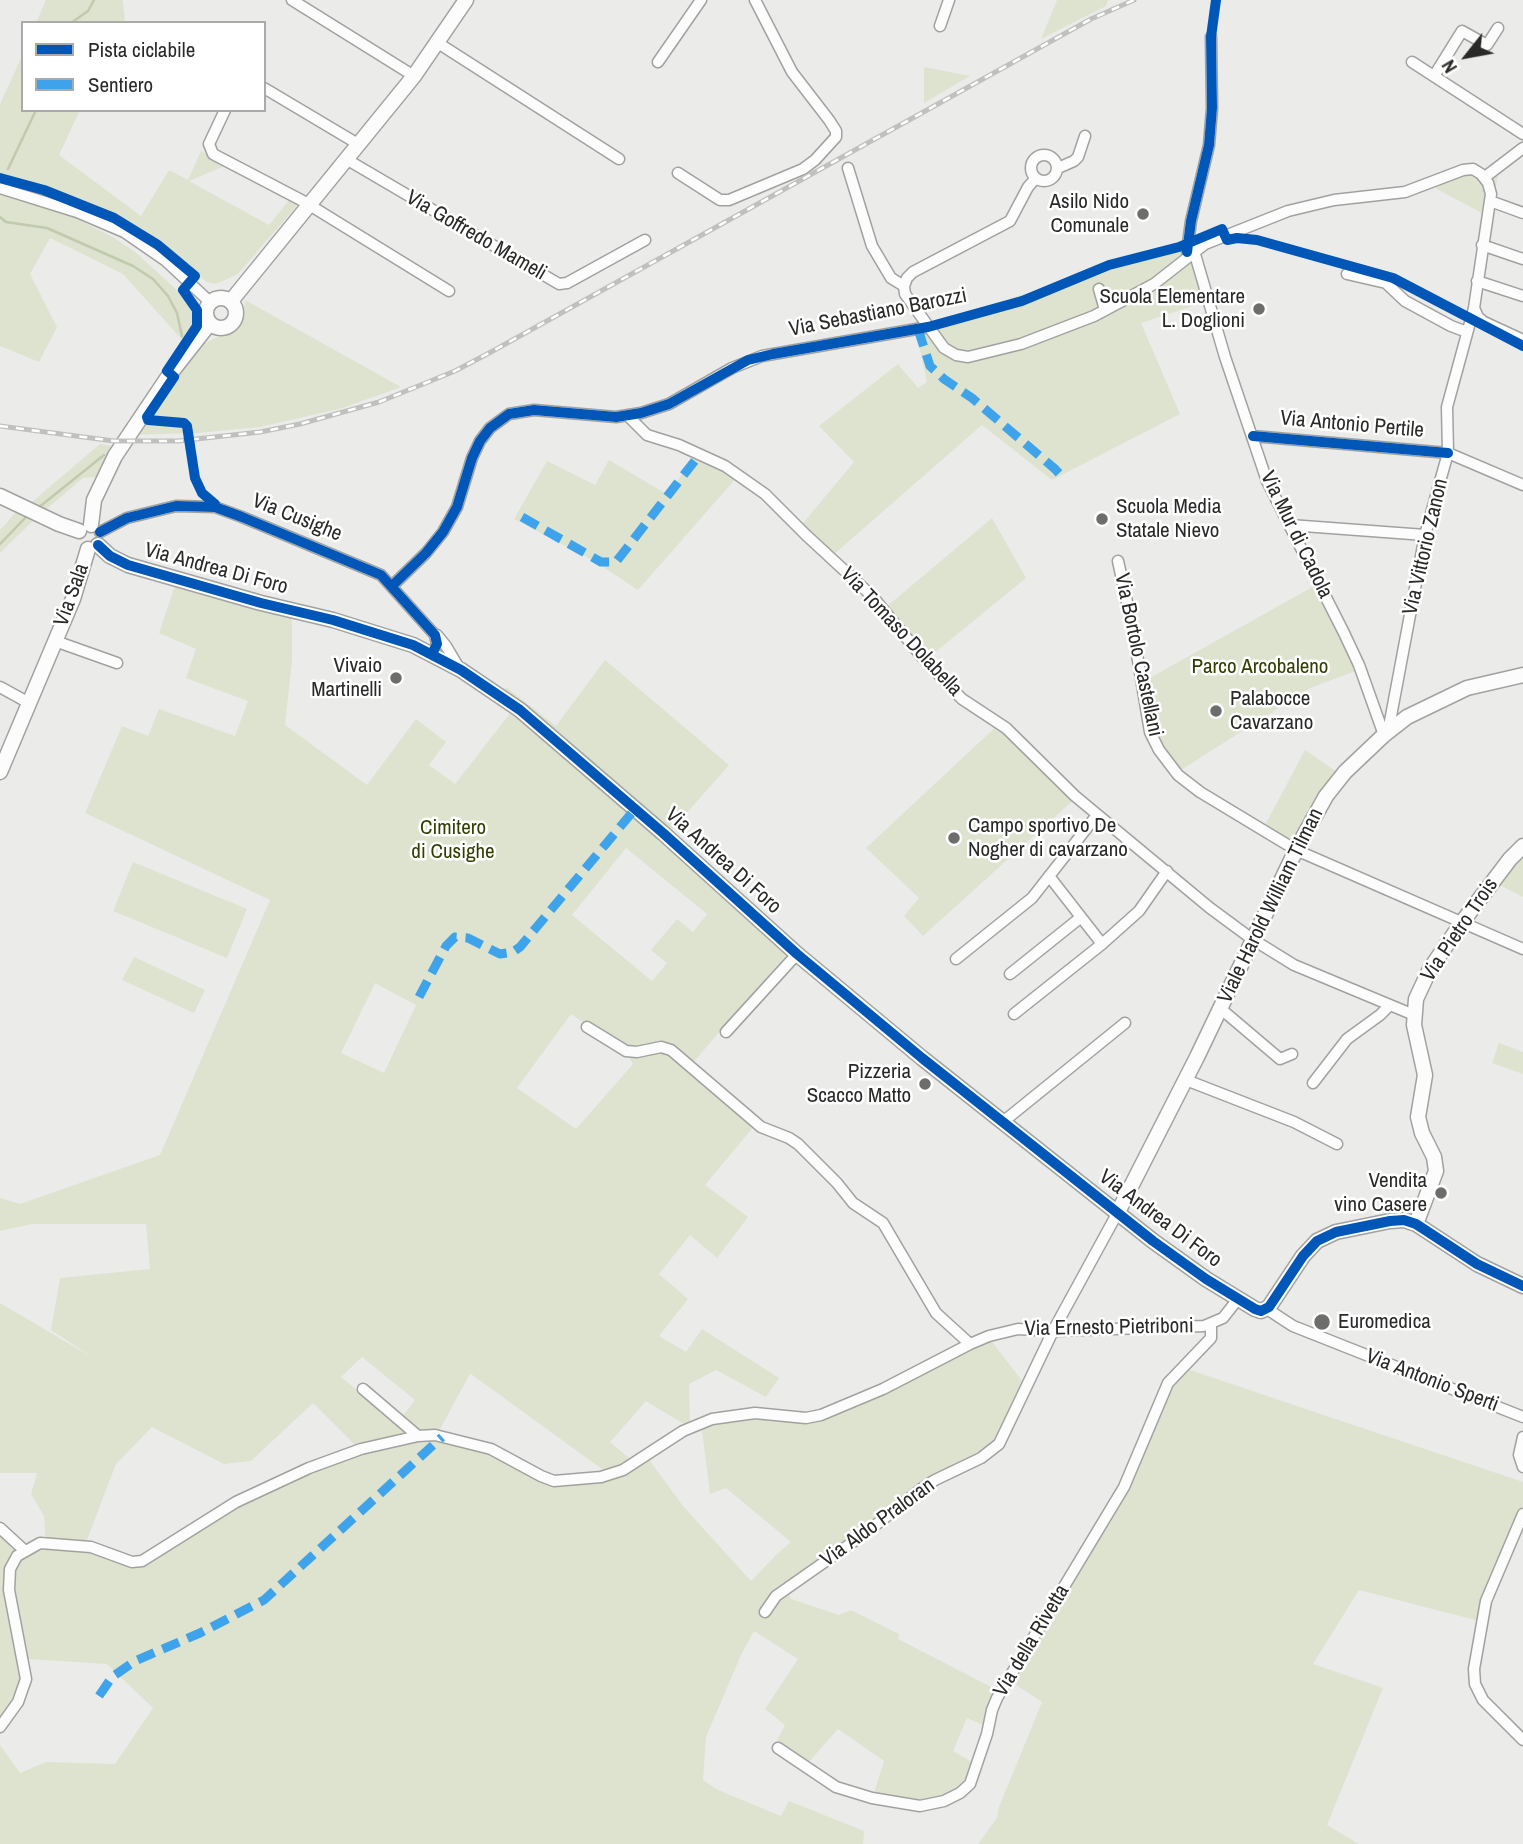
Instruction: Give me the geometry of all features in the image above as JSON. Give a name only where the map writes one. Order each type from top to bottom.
[{"type":"street","points":[[292,0],[414,76]]},
{"type":"street","points":[[231,301],[414,76],[466,0]]},
{"type":"street","points":[[657,62],[701,0]]},
{"type":"street","points":[[678,173],[720,200],[729,200],[803,169],[836,137],[836,131],[829,120],[792,72],[755,0]]},
{"type":"street","points":[[940,26],[948,0]]},
{"type":"street","points":[[1434,76],[1462,31],[1487,45],[1498,28]]},
{"type":"street","name":"Via Mur di Cadola","points":[[1211,37],[1212,108],[1209,145],[1191,220],[1187,251],[1192,253],[1267,481],[1359,665],[1386,733]]},
{"type":"street","points":[[438,44],[619,159]]},
{"type":"street","points":[[1412,62],[1523,134]]},
{"type":"street","points":[[266,89],[358,144]]},
{"type":"street","points":[[224,112],[210,140],[211,152],[309,205],[449,291]]},
{"type":"street","points":[[1058,167],[1052,156],[1039,155],[1031,166],[1036,178],[1044,181],[1052,179],[1058,167],[1078,157],[1085,135]]},
{"type":"street","points":[[1485,177],[1523,148]]},
{"type":"street","name":"Via Goffredo Mameli","points":[[345,159],[559,284],[567,283],[645,240]]},
{"type":"street","points":[[848,167],[872,246],[891,278],[904,286]]},
{"type":"street","name":"Via Sebastiano Barozzi","points":[[393,585],[426,553],[450,521],[476,450],[485,434],[509,414],[525,410],[628,416],[669,404],[732,368],[762,356],[928,327],[944,348],[956,355],[968,357],[996,351],[1046,335],[1105,310],[1154,284],[1192,253],[1240,229],[1287,211],[1334,200],[1405,192],[1463,170],[1473,169],[1485,177]]},
{"type":"street","name":"Via Vittorio Zanon","points":[[1386,733],[1425,535],[1448,453],[1446,415],[1474,308],[1490,201],[1490,189],[1485,177]]},
{"type":"street","points":[[928,327],[905,294],[907,278],[1010,221],[1028,187],[1036,178]]},
{"type":"street","points":[[0,188],[77,212],[124,232],[166,261],[210,302]]},
{"type":"street","points":[[1490,201],[1523,213]]},
{"type":"street","points":[[1482,245],[1523,259]]},
{"type":"street","points":[[1347,274],[1386,283],[1405,301],[1467,332]]},
{"type":"street","points":[[1477,281],[1523,296]]},
{"type":"street","points":[[1099,289],[1105,310]]},
{"type":"street","points":[[218,298],[231,301],[236,315],[232,323],[218,328],[210,323],[206,310],[210,302],[218,298]]},
{"type":"street","points":[[1474,308],[1484,322],[1523,340]]},
{"type":"street","points":[[0,496],[91,536],[94,500],[115,456],[170,374],[210,323]]},
{"type":"street","name":"Via Tomaso Dolabella","points":[[628,416],[647,435],[679,445],[725,466],[765,494],[872,596],[923,658],[962,699],[1006,728],[1075,796],[1210,908],[1294,965],[1414,1015]]},
{"type":"street","name":"Via Antonio Pertile","points":[[1253,436],[1448,453],[1523,485]]},
{"type":"street","name":"Via Cusighe","points":[[91,536],[127,518],[164,508],[187,505],[215,507],[372,569],[393,585],[446,646],[461,670]]},
{"type":"street","points":[[1290,525],[1425,535]]},
{"type":"street","name":"Via Sala","points":[[0,772],[73,599],[91,536]]},
{"type":"street","name":"Via Andrea Di Foro","points":[[91,536],[110,556],[128,565],[333,620],[413,645],[461,670],[520,710],[663,833],[797,954],[922,1058],[1206,1279],[1258,1311],[1266,1309]]},
{"type":"street","name":"Via Bortolo Castellani","points":[[1118,561],[1150,732],[1164,758],[1191,786],[1296,850],[1523,949]]},
{"type":"street","points":[[432,654],[438,640],[433,632]]},
{"type":"street","name":"Via Sala","points":[[55,641],[117,663]]},
{"type":"street","name":"Viale Harold William Tilman","points":[[1118,1212],[1221,1009],[1296,850],[1326,796],[1345,772],[1407,717],[1467,688],[1523,674]]},
{"type":"street","points":[[0,687],[29,703]]},
{"type":"street","points":[[956,959],[1032,898],[1097,815]]},
{"type":"street","name":"Via Pietro Trois","points":[[1416,1224],[1436,1171],[1434,1157],[1422,1133],[1418,1117],[1425,1075],[1414,1015],[1416,999],[1423,981],[1463,921],[1505,865],[1523,846]]},
{"type":"street","points":[[1014,1014],[1139,911],[1167,871]]},
{"type":"street","points":[[1049,876],[1102,944]]},
{"type":"street","points":[[1010,974],[1080,918]]},
{"type":"street","points":[[726,1031],[797,954]]},
{"type":"street","points":[[1313,1083],[1347,1039],[1380,1015],[1390,1004]]},
{"type":"street","points":[[1221,1009],[1280,1059],[1292,1054]]},
{"type":"street","points":[[1004,1121],[1125,1023]]},
{"type":"street","points":[[587,1027],[626,1051],[661,1048],[671,1050],[757,1125],[798,1144],[853,1203],[883,1223],[936,1312],[970,1344]]},
{"type":"street","points":[[1186,1080],[1294,1122],[1337,1144]]},
{"type":"street","name":"Via Andrea Di Foro","points":[[1053,1331],[1118,1212]]},
{"type":"street","points":[[1266,1309],[1303,1256],[1326,1236],[1390,1221],[1404,1220],[1416,1224],[1477,1264],[1523,1286]]},
{"type":"street","name":"Via Ernesto Pietriboni","points":[[24,1550],[40,1542],[48,1542],[98,1549],[123,1560],[142,1562],[236,1502],[309,1468],[361,1449],[418,1436],[435,1435],[491,1449],[554,1481],[601,1477],[623,1470],[698,1424],[742,1413],[807,1418],[821,1415],[883,1389],[970,1344],[1018,1329],[1053,1331],[1211,1325],[1223,1318],[1238,1299]]},
{"type":"street","name":"Via Antonio Sperti","points":[[1266,1309],[1293,1326],[1523,1417]]},
{"type":"street","name":"Via della Rivetta","points":[[778,1748],[836,1787],[872,1798],[920,1806],[944,1801],[970,1784],[998,1698],[1124,1487],[1168,1383],[1211,1338],[1211,1325]]},
{"type":"street","name":"Via Aldo Praloran","points":[[765,1612],[776,1596],[863,1535],[921,1489],[994,1449],[1005,1436],[1053,1331]]},
{"type":"street","points":[[363,1389],[418,1436]]},
{"type":"street","points":[[1523,1437],[1519,1455],[1523,1467]]},
{"type":"street","points":[[1523,1514],[1486,1601],[1474,1669],[1475,1685],[1483,1700],[1523,1740]]},
{"type":"street","points":[[0,1528],[24,1550],[13,1562],[8,1578],[26,1679],[18,1702],[0,1727]]},
{"type":"green space","points":[[46,0],[123,0],[125,21],[37,21]]},
{"type":"green space","points":[[1057,0],[1108,0],[1106,6],[1041,39]]},
{"type":"green space","points":[[21,58],[21,112],[79,112],[59,155],[141,216],[169,170],[188,180],[201,151],[227,165],[189,181],[269,225],[290,199],[299,203],[238,274],[216,284],[207,282],[129,224],[71,197],[67,214],[113,237],[135,252],[187,299],[195,317],[193,329],[185,343],[123,274],[50,238],[30,274],[57,327],[39,362],[0,346],[0,104]]},
{"type":"green space","points":[[924,67],[970,76],[924,103]]},
{"type":"green space","points":[[1499,172],[1489,217],[1435,188],[1461,176]]},
{"type":"green space","points":[[1191,249],[1205,302],[1141,323],[1180,414],[1052,480],[982,425],[832,556],[798,529],[854,462],[819,426],[898,364],[918,388],[927,382],[915,327],[1058,284],[1093,268]]},
{"type":"green space","points":[[245,300],[401,387],[343,408],[260,427],[197,433],[125,435],[203,344],[235,329],[242,320]]},
{"type":"green space","points":[[100,444],[124,448],[107,476],[83,478],[0,553],[0,530],[23,504],[33,501]]},
{"type":"green space","points":[[694,456],[738,476],[638,590],[594,561],[514,519],[547,461],[595,485],[609,460],[668,495]]},
{"type":"green space","points":[[992,518],[1026,578],[927,659],[885,608]]},
{"type":"green space","name":"Cimitero di Cusighe","points":[[178,577],[292,612],[292,661],[285,725],[367,785],[416,719],[446,742],[429,765],[455,784],[512,711],[497,700],[506,687],[556,726],[605,660],[729,765],[663,840],[794,946],[690,1066],[755,1125],[705,1185],[748,1217],[717,1258],[690,1235],[659,1274],[688,1299],[659,1336],[686,1352],[702,1329],[779,1378],[766,1397],[716,1370],[689,1384],[690,1424],[682,1423],[646,1401],[610,1442],[636,1464],[647,1457],[683,1506],[751,1581],[791,1542],[726,1488],[710,1494],[701,1422],[749,1415],[811,1415],[989,1338],[1026,1386],[1007,1434],[787,1591],[791,1599],[839,1615],[851,1610],[899,1634],[898,1639],[1003,1693],[985,1726],[967,1718],[953,1751],[974,1763],[965,1785],[938,1806],[871,1802],[884,1761],[838,1729],[808,1763],[777,1740],[785,1725],[765,1709],[798,1659],[754,1631],[706,1737],[703,1780],[718,1790],[781,1816],[789,1801],[864,1831],[863,1844],[0,1844],[0,1745],[20,1773],[46,1762],[115,1764],[153,1708],[107,1664],[28,1659],[24,1700],[0,1735],[0,1532],[25,1554],[46,1545],[44,1516],[31,1494],[37,1473],[0,1473],[0,1303],[95,1359],[51,1330],[60,1278],[150,1269],[146,1224],[32,1224],[0,1231],[0,1198],[20,1204],[160,1155],[270,900],[85,813],[122,726],[148,736],[159,709],[235,736],[248,701],[186,678],[196,649],[159,633]],"holes":[[[626,848],[707,914],[693,932],[677,919],[651,950],[667,963],[652,981],[572,915]],[[375,983],[416,1005],[384,1073],[341,1053]],[[571,1014],[626,1051],[633,1064],[576,1129],[517,1088]],[[362,1357],[415,1400],[397,1423],[341,1377]],[[470,1374],[606,1472],[539,1479],[491,1452],[439,1431]],[[313,1403],[362,1452],[311,1470],[245,1501],[136,1566],[83,1550],[116,1464],[152,1427],[224,1464],[251,1461]]]},
{"type":"green space","name":"Parco Arcobaleno","points":[[1316,585],[1358,670],[1310,688],[1181,770],[1168,758],[1144,717],[1139,684]]},
{"type":"green space","name":"Campo sportivo De Nogher di cavarzano","points":[[1000,723],[1078,796],[923,936],[904,916],[919,898],[866,848]]},
{"type":"green space","points":[[1305,750],[1340,774],[1295,846],[1264,827]]},
{"type":"green space","points":[[1523,845],[1523,897],[1494,882]]},
{"type":"green space","points":[[133,862],[247,909],[227,958],[113,911]]},
{"type":"green space","points":[[134,957],[205,990],[194,1013],[122,980]]},
{"type":"green space","points":[[1499,1043],[1523,1052],[1523,1074],[1492,1063]]},
{"type":"green space","points":[[1184,1368],[1523,1482],[1523,1505],[1481,1605],[1479,1621],[1359,1590],[1313,1664],[1383,1688],[1327,1825],[1359,1844],[978,1844],[997,1818],[999,1807],[1042,1702],[1010,1681],[1130,1481],[1173,1379]]},
{"type":"waterway","points":[[74,21],[88,11],[94,0]]},
{"type":"waterway","points":[[8,169],[35,112]]},
{"type":"waterway","points":[[0,217],[6,222],[47,228],[133,266],[153,279],[168,296],[177,313],[182,336]]},
{"type":"waterway","points":[[38,508],[104,455]]},
{"type":"waterway","points":[[0,544],[27,516]]},
{"type":"railway","points":[[0,426],[114,441],[178,441],[260,432],[379,402],[455,371],[491,352],[1091,19],[1134,0]]},
{"type":"marked path","points":[[918,329],[930,366],[972,398],[1065,480]]},
{"type":"marked path","points":[[522,517],[601,562],[616,562],[700,454]]},
{"type":"marked path","points":[[419,997],[446,946],[455,937],[468,938],[500,954],[513,952],[520,947],[635,809]]},
{"type":"marked path","points":[[99,1696],[112,1677],[135,1661],[200,1633],[264,1600],[442,1437]]},
{"type":"cycle path","points":[[1187,252],[1191,221],[1209,145],[1212,108],[1211,37],[1216,0]]},
{"type":"cycle path","points":[[0,178],[44,190],[114,218],[158,245],[195,276],[183,290],[197,310],[197,326],[167,371],[174,377],[147,417],[148,420],[184,423],[187,426],[195,478],[202,493],[215,507]]},
{"type":"cycle path","points":[[393,585],[443,532],[457,507],[480,441],[490,428],[509,414],[534,410],[616,417],[641,413],[669,404],[748,360],[928,327],[1022,301],[1109,265],[1179,247],[1222,229],[1227,240],[1257,240],[1393,278],[1523,346]]},
{"type":"cycle path","points":[[1253,436],[1448,453]]},
{"type":"cycle path","points":[[100,532],[127,518],[176,506],[215,507],[381,575],[435,635],[437,644],[432,654]]},
{"type":"cycle path","points":[[98,545],[110,556],[128,565],[261,603],[333,620],[413,645],[461,670],[520,710],[663,833],[797,954],[922,1058],[1153,1241],[1206,1279],[1255,1309],[1261,1311],[1269,1307],[1303,1256],[1317,1241],[1336,1232],[1390,1221],[1404,1220],[1416,1224],[1477,1264],[1523,1286]]},
{"type":"place","name":"Asilo Nido Comunale","points":[[1143,214]]},
{"type":"place","name":"Scuola Elementare L. Doglioni","points":[[1259,309]]},
{"type":"place","name":"Scuola Media Statale Nievo","points":[[1102,519]]},
{"type":"place","name":"Vivaio Martinelli","points":[[396,678]]},
{"type":"place","name":"Palabocce Cavarzano","points":[[1216,711]]},
{"type":"place","name":"Campo sportivo De Nogher di cavarzano","points":[[954,838]]},
{"type":"place","name":"Pizzeria Scacco Matto","points":[[925,1084]]},
{"type":"place","name":"Vendita vino Casere","points":[[1441,1193]]},
{"type":"place","name":"Euromedica","points":[[1322,1322]]}]
